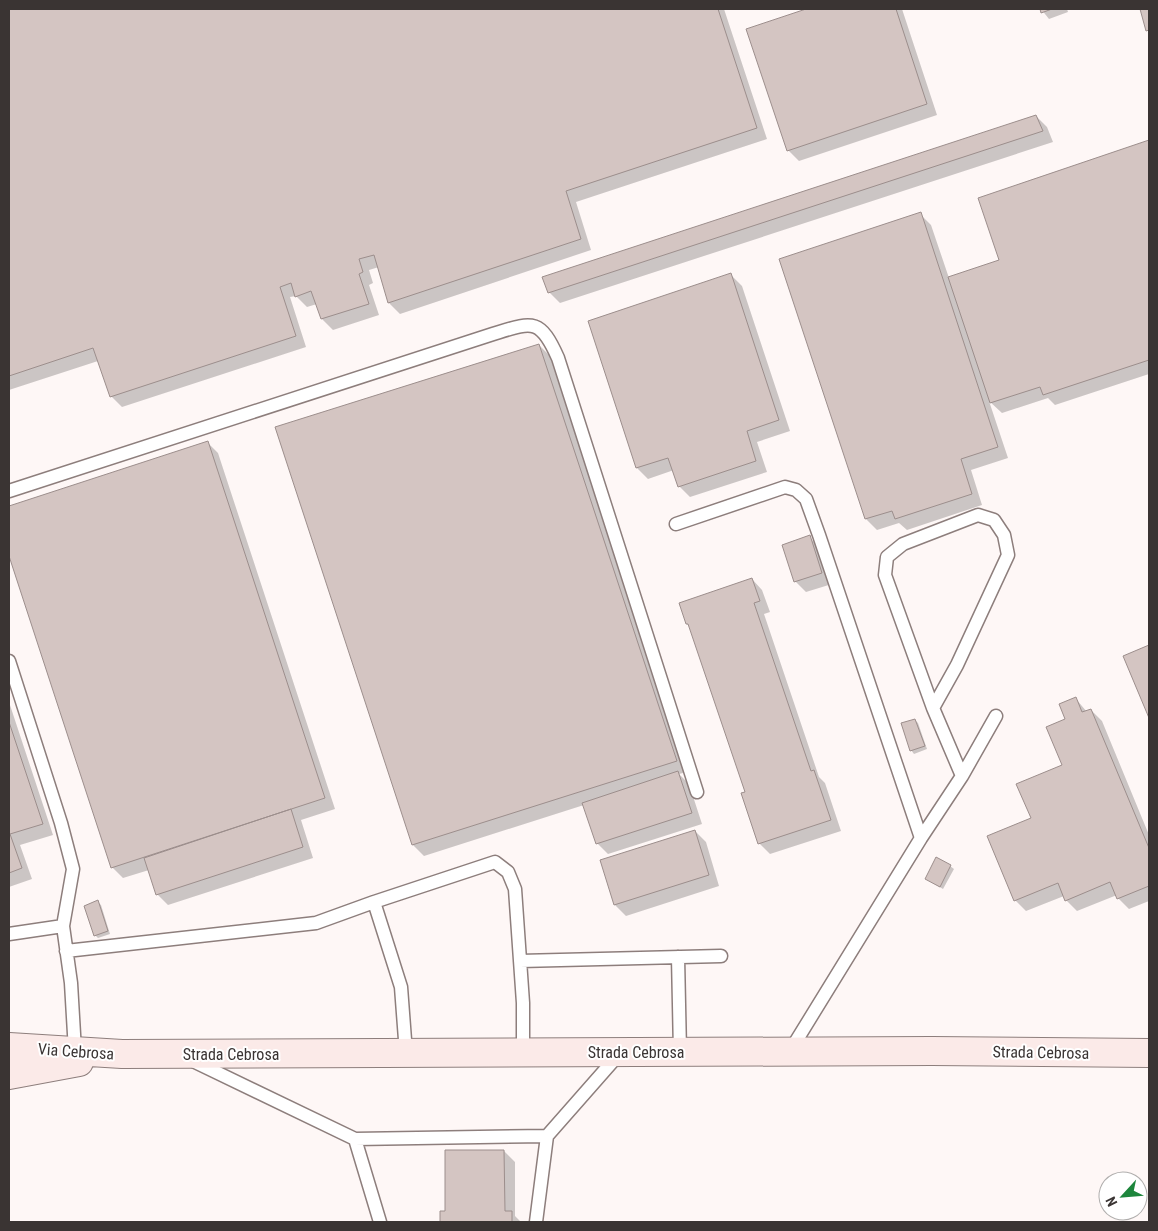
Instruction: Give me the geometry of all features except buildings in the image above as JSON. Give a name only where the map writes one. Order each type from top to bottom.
[{"type":"main road","name":"Via Cebrosa","points":[[9,1047],[122,1054]]},
{"type":"main road","name":"Strada Cebrosa","points":[[122,1054],[790,1051],[1149,1053]]},
{"type":"main road","name":"Via Cebrosa","points":[[9,1075],[122,1054]]},
{"type":"lane","points":[[9,491],[526,324],[538,326],[549,338],[558,358],[698,792]]},
{"type":"lane","points":[[676,524],[785,487],[796,490],[806,500],[921,838]]},
{"type":"lane","points":[[933,708],[957,665],[1008,555],[1004,535],[994,520],[978,515],[903,544],[887,557],[885,575],[933,708],[962,776]]},
{"type":"lane","points":[[9,660],[61,822],[73,869],[63,926],[71,984],[75,1051]]},
{"type":"lane","points":[[790,1051],[921,838],[962,776],[996,716]]},
{"type":"lane","points":[[66,951],[316,923],[494,862],[508,872],[514,889],[523,1003],[523,1052]]},
{"type":"lane","points":[[374,902],[401,987],[406,1053]]},
{"type":"lane","points":[[9,934],[63,926]]},
{"type":"lane","points":[[520,961],[721,956]]},
{"type":"lane","points":[[678,957],[680,1052]]},
{"type":"lane","points":[[536,1222],[547,1136],[621,1052]]},
{"type":"lane","points":[[178,1054],[355,1139],[547,1136]]},
{"type":"lane","points":[[355,1139],[380,1222]]}]
